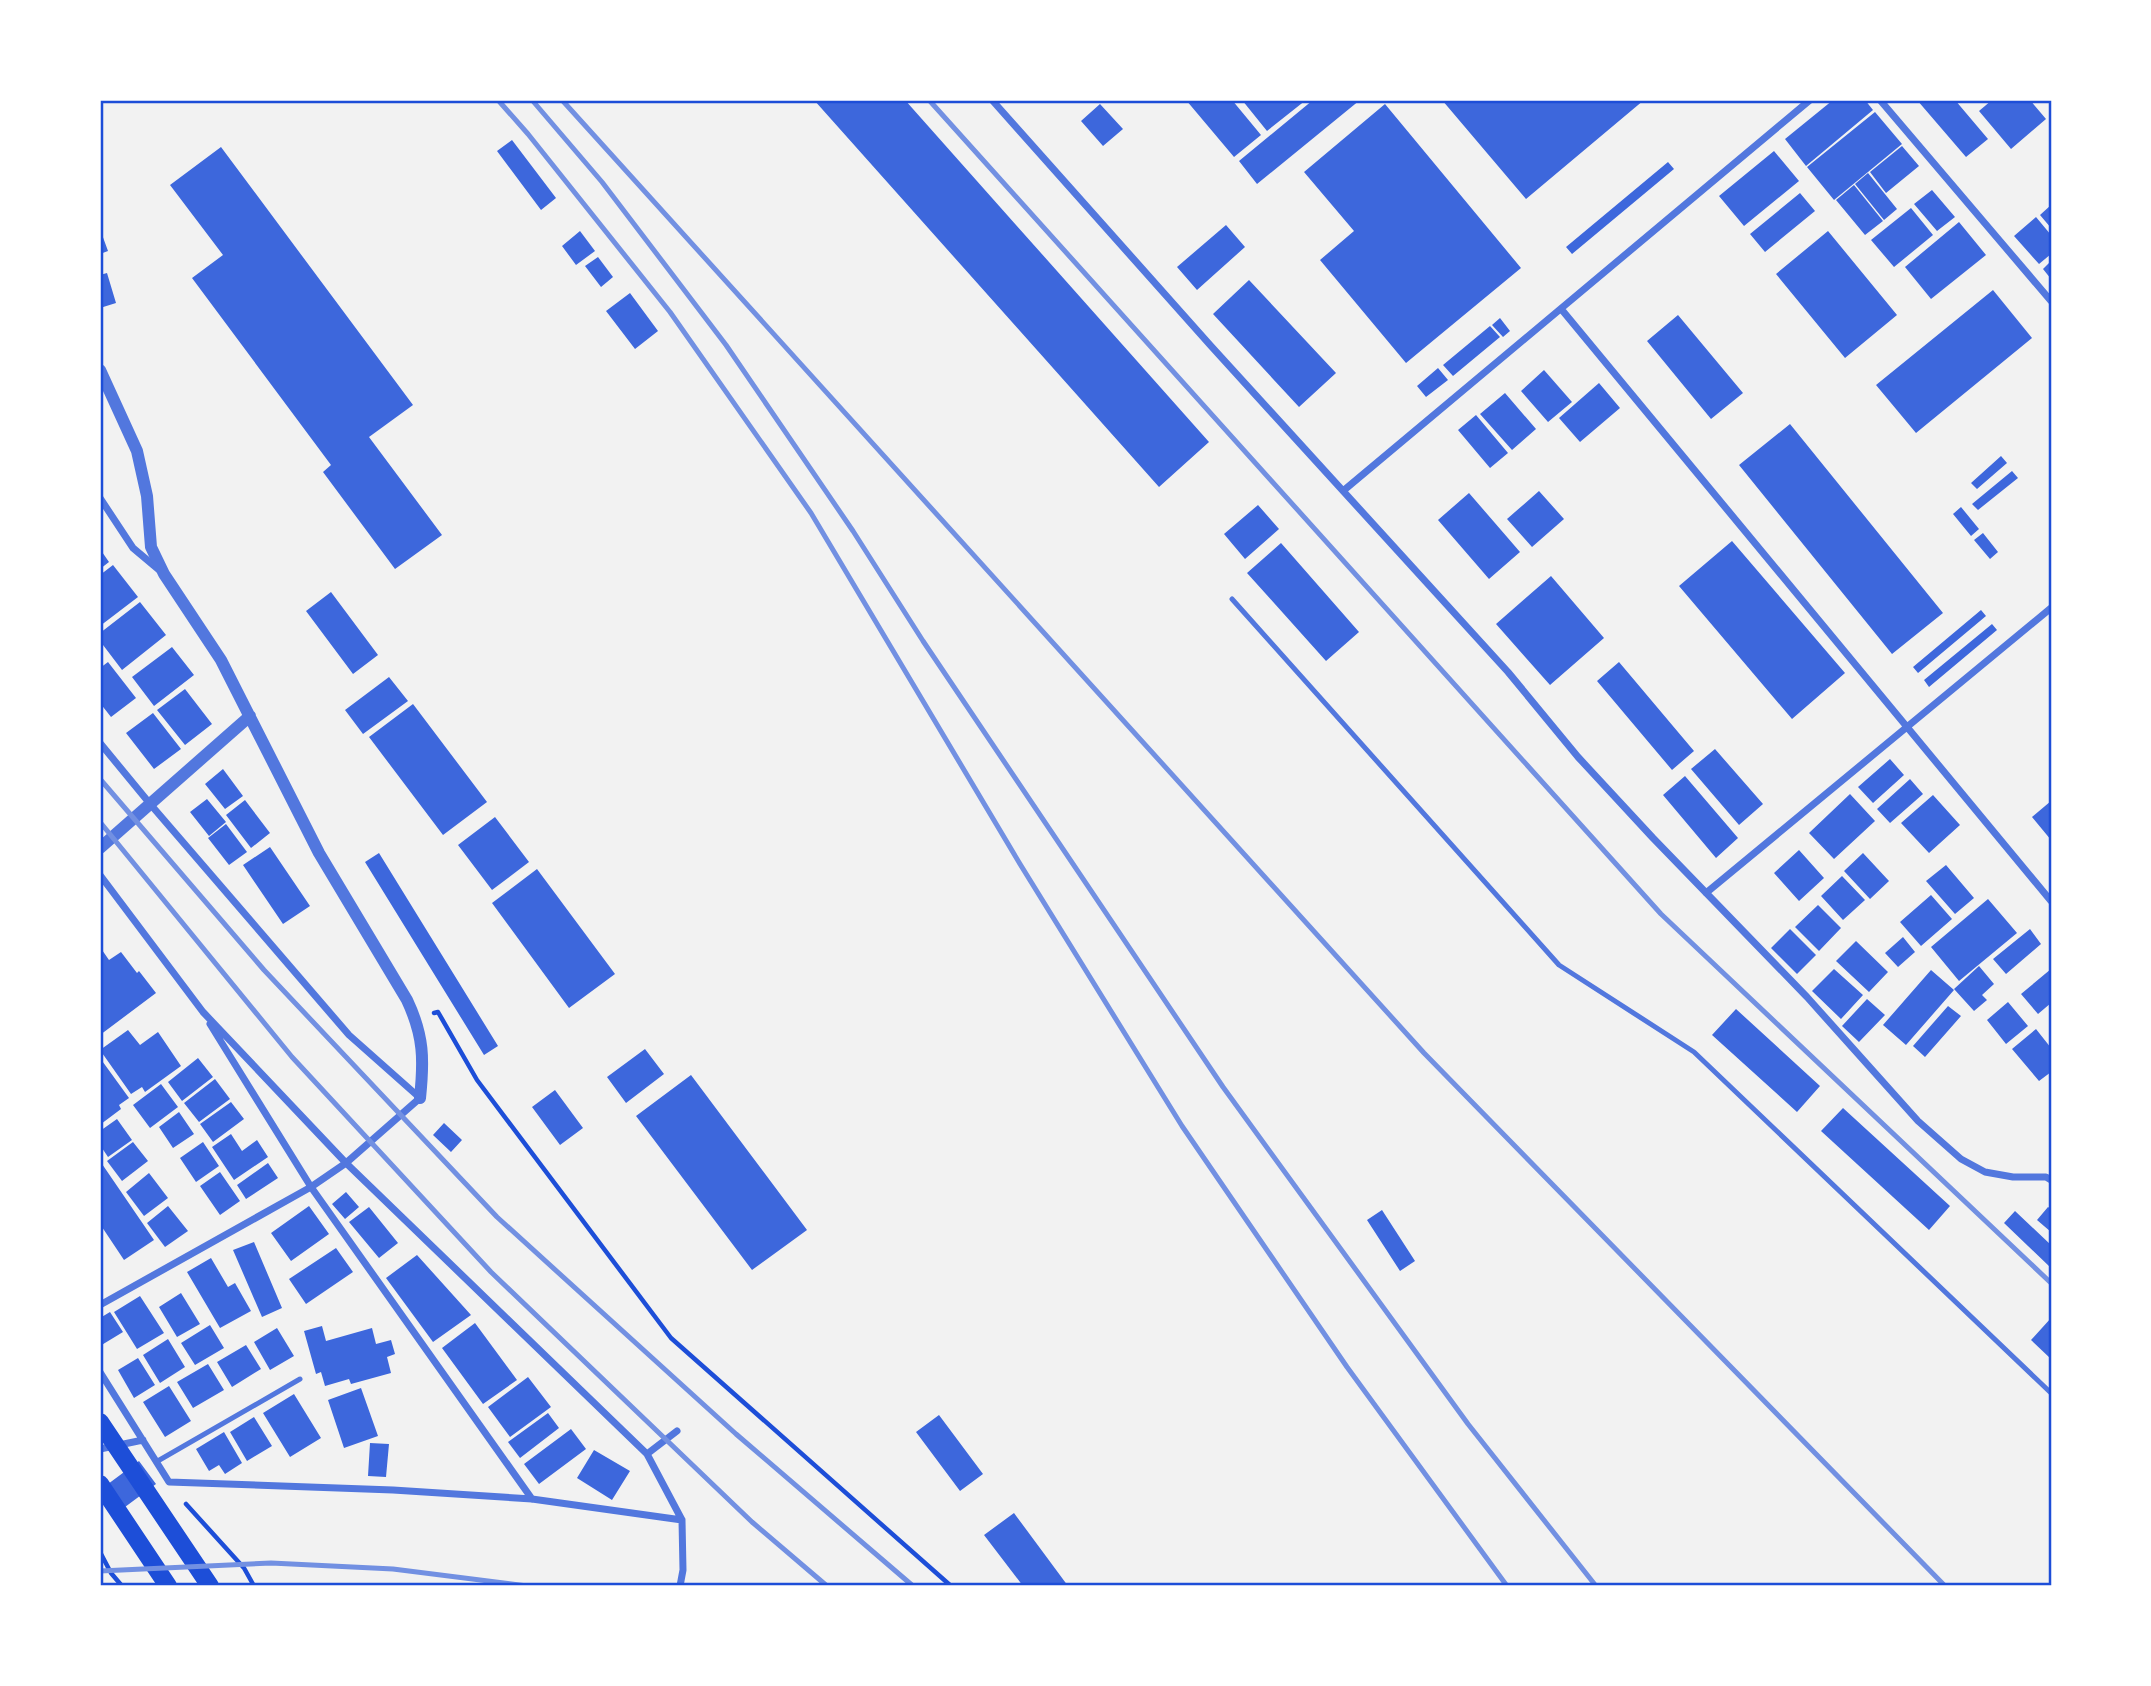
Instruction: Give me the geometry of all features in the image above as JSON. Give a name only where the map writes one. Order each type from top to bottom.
[{"type":"main road","points":[[100,1422],[210,1586]]},
{"type":"main road","points":[[100,1484],[168,1586]]},
{"type":"street","points":[[992,100],[1508,672],[1578,757],[1807,997],[1918,1121],[1961,1158],[1984,1172],[2051,1180]]},
{"type":"street","points":[[1343,491],[1810,100]]},
{"type":"street","points":[[1880,100],[2051,301]]},
{"type":"street","points":[[1562,310],[2051,901]]},
{"type":"street","points":[[100,370],[137,452],[147,496],[151,547],[164,574],[221,660],[319,853],[407,1000],[415,1018],[424,1060],[420,1098],[346,1163],[311,1187],[100,1305]]},
{"type":"street","points":[[100,498],[133,548],[164,574]]},
{"type":"street","points":[[1706,893],[2051,608]]},
{"type":"street","points":[[100,848],[250,716]]},
{"type":"street","points":[[100,743],[150,805],[349,1035],[420,1098]]},
{"type":"street","points":[[100,875],[203,1012],[311,1187],[532,1499]]},
{"type":"street","points":[[203,1012],[346,1163],[647,1454],[682,1520],[680,1586]]},
{"type":"street","points":[[100,1372],[169,1482],[393,1490],[532,1499],[682,1520]]},
{"type":"street","points":[[647,1454],[677,1431]]},
{"type":"street","points":[[100,1449],[143,1440]]},
{"type":"lane","points":[[1233,599],[1559,965],[1694,1052],[2051,1394]]},
{"type":"lane","points":[[156,1462],[300,1379]]},
{"type":"path","points":[[433,1014],[438,1012],[477,1080],[671,1338],[951,1586]]},
{"type":"path","points":[[181,1499],[244,1568],[254,1586]]},
{"type":"path","points":[[100,1552],[111,1573],[122,1586]]},
{"type":"building","points":[[814,100],[905,100],[1209,442],[1159,487]]},
{"type":"building","points":[[1186,100],[1232,100],[1261,135],[1234,157]]},
{"type":"building","points":[[1242,100],[1306,100],[1267,131]]},
{"type":"building","points":[[1313,100],[1360,100],[1257,184],[1239,161]]},
{"type":"building","points":[[1442,100],[1644,100],[1526,199]]},
{"type":"building","points":[[1833,100],[1865,100],[1873,110],[1806,166],[1785,139]]},
{"type":"building","points":[[1917,100],[1955,100],[1988,139],[1966,157]]},
{"type":"building","points":[[1992,100],[2030,100],[2046,119],[2011,149],[1979,111]]},
{"type":"building","points":[[1100,104],[1123,129],[1103,146],[1081,121]]},
{"type":"building","points":[[1385,104],[1521,268],[1406,363],[1320,260],[1354,231],[1304,172]]},
{"type":"building","points":[[1875,112],[1902,144],[1834,200],[1807,167]]},
{"type":"building","points":[[512,140],[556,198],[541,210],[497,151]]},
{"type":"building","points":[[1902,146],[1919,166],[1886,193],[1870,172]]},
{"type":"building","points":[[221,147],[413,405],[369,437],[442,535],[395,569],[323,472],[331,465],[192,278],[223,255],[170,185]]},
{"type":"building","points":[[1774,151],[1799,181],[1744,226],[1719,196]]},
{"type":"building","points":[[1668,162],[1674,169],[1572,254],[1566,247]]},
{"type":"building","points":[[1868,173],[1897,209],[1884,220],[1855,184]]},
{"type":"building","points":[[1854,185],[1883,221],[1865,235],[1836,200]]},
{"type":"building","points":[[1932,190],[1955,217],[1937,231],[1914,204]]},
{"type":"building","points":[[1800,193],[1815,211],[1765,252],[1750,234]]},
{"type":"building","points":[[2051,205],[2051,228],[2040,215]]},
{"type":"building","points":[[1911,208],[1933,235],[1894,267],[1871,240]]},
{"type":"building","points":[[2036,217],[2051,235],[2051,254],[2039,264],[2014,236]]},
{"type":"building","points":[[1959,222],[1986,255],[1931,299],[1905,267]]},
{"type":"building","points":[[1226,225],[1245,247],[1197,290],[1177,267]]},
{"type":"building","points":[[100,229],[108,251],[100,254]]},
{"type":"building","points":[[580,231],[595,251],[576,265],[562,246]]},
{"type":"building","points":[[1828,231],[1897,315],[1845,358],[1776,274]]},
{"type":"building","points":[[598,257],[613,277],[601,287],[585,266]]},
{"type":"building","points":[[2051,261],[2051,279],[2043,269]]},
{"type":"building","points":[[107,273],[116,303],[100,308],[100,275]]},
{"type":"building","points":[[1249,280],[1336,373],[1299,407],[1213,314]]},
{"type":"building","points":[[1993,290],[2032,338],[1916,433],[1876,385]]},
{"type":"building","points":[[630,293],[658,331],[635,349],[606,311]]},
{"type":"building","points":[[1678,315],[1743,393],[1711,419],[1647,341]]},
{"type":"building","points":[[1500,318],[1510,331],[1503,337],[1492,325]]},
{"type":"building","points":[[1490,326],[1500,337],[1453,376],[1443,365]]},
{"type":"building","points":[[1438,368],[1448,380],[1426,397],[1417,386]]},
{"type":"building","points":[[1544,370],[1572,402],[1548,422],[1521,391]]},
{"type":"building","points":[[1599,383],[1620,408],[1580,442],[1559,418]]},
{"type":"building","points":[[1505,393],[1536,429],[1512,450],[1480,414]]},
{"type":"building","points":[[1476,415],[1508,453],[1490,468],[1458,430]]},
{"type":"building","points":[[1790,424],[1943,613],[1892,654],[1739,465]]},
{"type":"building","points":[[2001,456],[2007,463],[1977,489],[1971,483]]},
{"type":"building","points":[[2012,471],[2018,478],[1978,510],[1972,504]]},
{"type":"building","points":[[1539,491],[1564,519],[1532,547],[1507,519]]},
{"type":"building","points":[[1469,493],[1520,552],[1489,579],[1438,520]]},
{"type":"building","points":[[1258,505],[1279,529],[1245,559],[1224,534]]},
{"type":"building","points":[[1961,507],[1979,529],[1971,536],[1953,514]]},
{"type":"building","points":[[1983,533],[1998,552],[1990,559],[1974,540]]},
{"type":"building","points":[[1732,541],[1845,673],[1792,719],[1679,586]]},
{"type":"building","points":[[1281,543],[1359,632],[1326,661],[1247,573]]},
{"type":"building","points":[[100,549],[109,562],[100,569]]},
{"type":"building","points":[[113,565],[138,597],[100,626],[100,575]]},
{"type":"building","points":[[1551,576],[1604,638],[1550,685],[1496,624]]},
{"type":"building","points":[[331,592],[378,655],[353,674],[306,611]]},
{"type":"building","points":[[140,602],[166,635],[122,670],[100,641],[100,633]]},
{"type":"building","points":[[1981,610],[1986,616],[1918,673],[1913,667]]},
{"type":"building","points":[[1992,624],[1997,630],[1929,687],[1924,680]]},
{"type":"building","points":[[172,647],[194,675],[154,706],[132,677]]},
{"type":"building","points":[[108,662],[136,698],[111,717],[100,703],[100,668]]},
{"type":"building","points":[[1619,662],[1694,751],[1672,770],[1597,681]]},
{"type":"building","points":[[389,677],[408,701],[363,734],[345,710]]},
{"type":"building","points":[[185,689],[212,724],[185,745],[157,710]]},
{"type":"building","points":[[413,704],[487,802],[443,835],[369,737]]},
{"type":"building","points":[[153,713],[181,749],[154,769],[126,733]]},
{"type":"building","points":[[1715,749],[1763,804],[1739,825],[1691,769]]},
{"type":"building","points":[[1890,759],[1904,775],[1873,803],[1858,787]]},
{"type":"building","points":[[223,769],[243,796],[225,809],[205,784]]},
{"type":"building","points":[[1685,776],[1738,838],[1716,858],[1663,795]]},
{"type":"building","points":[[1910,779],[1923,794],[1890,823],[1877,809]]},
{"type":"building","points":[[1850,794],[1875,821],[1834,859],[1809,833]]},
{"type":"building","points":[[1933,795],[1960,825],[1929,853],[1901,823]]},
{"type":"building","points":[[207,799],[226,822],[209,836],[190,812]]},
{"type":"building","points":[[245,800],[270,833],[251,848],[226,815]]},
{"type":"building","points":[[2051,801],[2051,840],[2032,817]]},
{"type":"building","points":[[495,817],[529,862],[492,890],[458,845]]},
{"type":"building","points":[[226,824],[247,852],[229,865],[208,838]]},
{"type":"building","points":[[270,847],[310,906],[283,924],[243,865]]},
{"type":"building","points":[[1799,850],[1824,878],[1799,901],[1774,873]]},
{"type":"building","points":[[379,853],[498,1046],[484,1055],[365,862]]},
{"type":"building","points":[[1863,853],[1889,881],[1870,899],[1844,871]]},
{"type":"building","points":[[1946,865],[1974,898],[1955,914],[1926,881]]},
{"type":"building","points":[[537,869],[615,974],[569,1008],[492,903]]},
{"type":"building","points":[[1842,876],[1865,900],[1843,920],[1821,896]]},
{"type":"building","points":[[1931,895],[1952,919],[1921,946],[1900,922]]},
{"type":"building","points":[[1988,899],[2017,933],[1959,981],[1931,947]]},
{"type":"building","points":[[1818,905],[1841,928],[1819,951],[1795,927]]},
{"type":"building","points":[[1790,929],[1816,955],[1797,974],[1771,948]]},
{"type":"building","points":[[2030,929],[2041,944],[2006,974],[1993,959]]},
{"type":"building","points":[[1903,937],[1915,952],[1898,967],[1885,953]]},
{"type":"building","points":[[1856,941],[1888,972],[1869,992],[1836,961]]},
{"type":"building","points":[[100,947],[109,960],[121,952],[156,993],[100,1035]]},
{"type":"building","points":[[1979,966],[1994,984],[1982,995],[1987,1000],[1974,1011],[1954,989]]},
{"type":"building","points":[[1834,969],[1863,995],[1841,1019],[1812,991]]},
{"type":"building","points":[[2051,969],[2051,1003],[2038,1014],[2021,994]]},
{"type":"building","points":[[1931,970],[1954,990],[1906,1045],[1883,1025]]},
{"type":"building","points":[[1867,999],[1885,1015],[1859,1042],[1842,1026]]},
{"type":"building","points":[[2008,1002],[2028,1026],[2006,1044],[1987,1020]]},
{"type":"building","points":[[1948,1006],[1961,1016],[1925,1057],[1913,1046]]},
{"type":"building","points":[[1736,1009],[1820,1086],[1797,1112],[1712,1035]]},
{"type":"building","points":[[2036,1029],[2051,1048],[2051,1072],[2039,1081],[2012,1049]]},
{"type":"building","points":[[128,1030],[140,1045],[158,1032],[181,1066],[145,1092],[142,1087],[131,1094],[100,1050]]},
{"type":"building","points":[[645,1049],[664,1074],[626,1103],[607,1077]]},
{"type":"building","points":[[100,1058],[129,1098],[119,1105],[121,1109],[101,1124]]},
{"type":"building","points":[[198,1058],[213,1077],[182,1101],[168,1082]]},
{"type":"building","points":[[691,1075],[807,1230],[752,1270],[636,1116]]},
{"type":"building","points":[[215,1079],[230,1099],[199,1122],[184,1103]]},
{"type":"building","points":[[161,1084],[178,1107],[150,1128],[133,1105]]},
{"type":"building","points":[[555,1090],[583,1128],[560,1145],[532,1107]]},
{"type":"building","points":[[231,1102],[244,1119],[213,1142],[200,1124]]},
{"type":"building","points":[[1843,1108],[1950,1206],[1929,1230],[1821,1131]]},
{"type":"building","points":[[179,1112],[194,1134],[173,1148],[159,1127]]},
{"type":"building","points":[[117,1119],[132,1140],[108,1157],[100,1145],[100,1131]]},
{"type":"building","points":[[444,1123],[462,1140],[451,1152],[433,1135]]},
{"type":"building","points":[[231,1134],[242,1151],[257,1140],[268,1157],[234,1180],[212,1147]]},
{"type":"building","points":[[133,1142],[148,1161],[122,1181],[107,1161]]},
{"type":"building","points":[[203,1142],[219,1166],[196,1182],[180,1158]]},
{"type":"building","points":[[100,1161],[154,1240],[124,1260],[100,1224]]},
{"type":"building","points":[[268,1163],[278,1178],[246,1199],[237,1185]]},
{"type":"building","points":[[220,1172],[240,1201],[220,1215],[200,1186]]},
{"type":"building","points":[[149,1173],[168,1198],[144,1216],[126,1192]]},
{"type":"building","points":[[346,1192],[359,1207],[345,1219],[332,1204]]},
{"type":"building","points":[[168,1206],[188,1231],[165,1247],[147,1223]]},
{"type":"building","points":[[309,1206],[329,1234],[291,1261],[271,1233]]},
{"type":"building","points":[[369,1207],[398,1243],[379,1258],[349,1222]]},
{"type":"building","points":[[2048,1207],[2051,1209],[2051,1232],[2037,1220]]},
{"type":"building","points":[[1382,1210],[1415,1261],[1400,1271],[1367,1220]]},
{"type":"building","points":[[2015,1211],[2051,1245],[2051,1268],[2004,1223]]},
{"type":"building","points":[[254,1242],[282,1308],[262,1317],[233,1250]]},
{"type":"building","points":[[336,1248],[353,1272],[306,1304],[289,1279]]},
{"type":"building","points":[[417,1255],[471,1315],[433,1342],[386,1278]]},
{"type":"building","points":[[211,1258],[228,1287],[235,1283],[251,1311],[220,1328],[187,1272]]},
{"type":"building","points":[[181,1293],[200,1324],[177,1337],[159,1307]]},
{"type":"building","points":[[140,1296],[164,1333],[137,1349],[114,1312]]},
{"type":"building","points":[[110,1312],[123,1332],[100,1346],[100,1318]]},
{"type":"building","points":[[2051,1318],[2051,1359],[2031,1340]]},
{"type":"building","points":[[475,1323],[517,1380],[483,1404],[442,1348]]},
{"type":"building","points":[[210,1325],[224,1348],[195,1365],[181,1343]]},
{"type":"building","points":[[322,1326],[326,1341],[372,1328],[376,1344],[391,1340],[395,1354],[387,1357],[391,1373],[351,1384],[349,1379],[325,1386],[321,1372],[316,1374],[304,1331]]},
{"type":"building","points":[[277,1328],[294,1356],[270,1370],[254,1342]]},
{"type":"building","points":[[168,1339],[185,1367],[160,1383],[143,1355]]},
{"type":"building","points":[[246,1345],[261,1369],[232,1387],[217,1362]]},
{"type":"building","points":[[138,1358],[155,1385],[134,1398],[118,1370]]},
{"type":"building","points":[[208,1364],[224,1390],[193,1408],[177,1382]]},
{"type":"building","points":[[528,1377],[551,1407],[510,1437],[488,1407]]},
{"type":"building","points":[[169,1386],[191,1421],[165,1437],[143,1402]]},
{"type":"building","points":[[361,1388],[378,1436],[344,1448],[328,1400]]},
{"type":"building","points":[[294,1394],[321,1438],[290,1457],[263,1413]]},
{"type":"building","points":[[548,1413],[559,1428],[520,1458],[508,1442]]},
{"type":"building","points":[[939,1415],[983,1474],[960,1491],[916,1432]]},
{"type":"building","points":[[254,1417],[272,1446],[247,1461],[230,1432]]},
{"type":"building","points":[[571,1429],[586,1449],[539,1484],[524,1464]]},
{"type":"building","points":[[224,1432],[242,1463],[225,1474],[219,1465],[209,1471],[196,1449]]},
{"type":"building","points":[[370,1443],[389,1444],[386,1477],[368,1476]]},
{"type":"building","points":[[594,1450],[630,1471],[612,1500],[577,1478]]},
{"type":"building","points":[[139,1461],[156,1484],[125,1507],[108,1484]]},
{"type":"building","points":[[1014,1513],[1068,1586],[1023,1586],[984,1535]]},
{"type":"railway","points":[[498,100],[670,312],[811,513],[1020,864],[1182,1126],[1347,1367],[1507,1586]]},
{"type":"railway","points":[[532,100],[602,182],[726,345],[1223,1087],[1468,1424],[1596,1586]]},
{"type":"railway","points":[[562,100],[1424,1053],[1945,1586]]},
{"type":"railway","points":[[929,100],[1661,914],[2051,1283]]},
{"type":"railway","points":[[100,779],[264,970],[497,1217],[736,1434],[913,1586]]},
{"type":"railway","points":[[100,822],[292,1057],[491,1272],[752,1522],[827,1586]]},
{"type":"railway","points":[[100,1571],[271,1563],[393,1569],[527,1586]]}]
